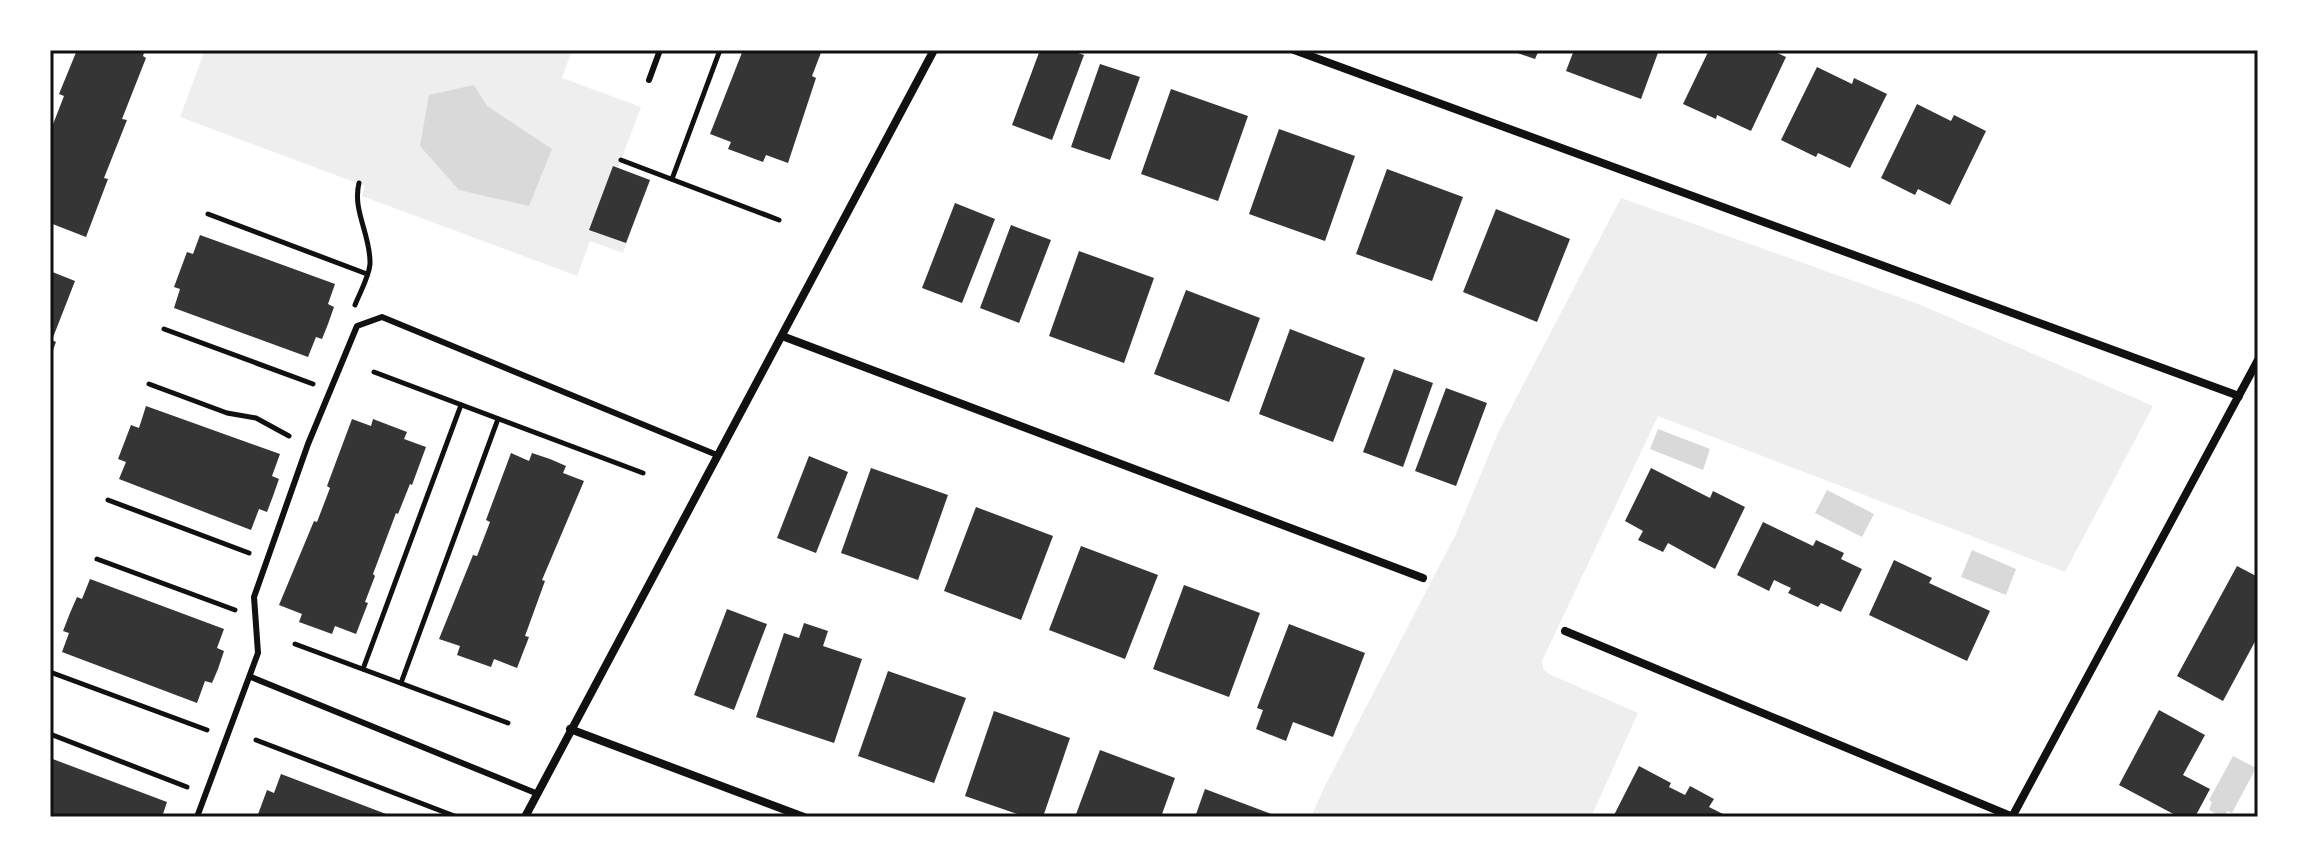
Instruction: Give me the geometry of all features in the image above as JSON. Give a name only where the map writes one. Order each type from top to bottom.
[{"type":"street","points":[[525,817],[934,50]]},
{"type":"street","points":[[1294,50],[2239,396]]},
{"type":"street","points":[[782,336],[1423,578]]},
{"type":"street","points":[[1565,631],[2012,817],[2258,360]]},
{"type":"street","points":[[570,729],[804,817]]},
{"type":"lane","points":[[649,80],[660,50]]},
{"type":"lane","points":[[197,817],[258,653],[254,597],[308,444],[357,326],[382,317],[717,455]]},
{"type":"lane","points":[[251,677],[538,794]]},
{"type":"path","points":[[672,179],[720,50]]},
{"type":"path","points":[[621,160],[779,220]]},
{"type":"path","points":[[351,314],[367,274],[370,254],[356,203],[359,183]]},
{"type":"path","points":[[208,214],[367,274]]},
{"type":"path","points":[[164,329],[323,388]]},
{"type":"path","points":[[374,372],[643,473]]},
{"type":"path","points":[[149,384],[227,413],[256,418],[292,437]]},
{"type":"path","points":[[363,669],[461,405]]},
{"type":"path","points":[[401,683],[498,419]]},
{"type":"path","points":[[108,500],[260,557]]},
{"type":"path","points":[[97,559],[240,612]]},
{"type":"path","points":[[295,644],[508,723]]},
{"type":"path","points":[[50,672],[217,733]]},
{"type":"path","points":[[50,734],[196,790]]},
{"type":"path","points":[[256,740],[457,817]]},
{"type":"shaded area","points":[[205,50],[572,50],[562,78],[641,107],[618,168],[650,180],[623,253],[590,241],[577,276],[362,196],[365,186],[180,117]]},
{"type":"shaded area","points":[[474,85],[487,106],[552,149],[529,206],[459,190],[420,146],[429,95]]},
{"type":"shaded area","points":[[1621,198],[1921,305],[2153,406],[2065,572],[1658,416],[1542,661],[1543,669],[1549,674],[1638,713],[1591,817],[1311,817],[1456,534],[1498,433]]},
{"type":"shaded area","points":[[1658,429],[1710,449],[1703,470],[1650,449]]},
{"type":"shaded area","points":[[1827,490],[1874,514],[1862,537],[1815,513]]},
{"type":"shaded area","points":[[1972,550],[2016,569],[2006,595],[1961,577]]},
{"type":"shaded area","points":[[2233,756],[2256,768],[2232,813],[2228,811],[2222,817],[2209,810],[2212,802],[2209,800]]},
{"type":"building","points":[[77,50],[145,50],[143,56],[146,58],[122,119],[127,120],[104,178],[108,179],[86,237],[50,223],[50,132],[64,96],[59,94]]},
{"type":"building","points":[[743,50],[822,50],[788,163],[766,155],[763,162],[728,149],[731,142],[710,134]]},
{"type":"building","points":[[1040,50],[1070,50],[1084,55],[1052,140],[1012,125]]},
{"type":"building","points":[[1509,50],[1539,50],[1535,59]]},
{"type":"building","points":[[1574,50],[1659,50],[1641,99],[1566,71]]},
{"type":"building","points":[[1709,50],[1771,50],[1786,57],[1751,131],[1683,104]]},
{"type":"building","points":[[1100,64],[1140,77],[1110,160],[1071,147]]},
{"type":"building","points":[[1817,67],[1852,84],[1854,78],[1887,94],[1850,168],[1818,153],[1816,157],[1781,140]]},
{"type":"building","points":[[1171,89],[1248,116],[1218,201],[1141,174]]},
{"type":"building","points":[[1917,104],[1951,121],[1954,115],[1986,131],[1950,205],[1918,189],[1915,195],[1881,178]]},
{"type":"building","points":[[1279,129],[1355,156],[1325,241],[1249,214]]},
{"type":"building","points":[[613,166],[650,180],[626,243],[589,230]]},
{"type":"building","points":[[1387,169],[1463,197],[1432,281],[1356,254]]},
{"type":"building","points":[[955,203],[995,219],[962,303],[922,288]]},
{"type":"building","points":[[1496,209],[1570,239],[1537,322],[1463,292]]},
{"type":"building","points":[[1011,225],[1051,240],[1019,323],[980,308]]},
{"type":"building","points":[[200,235],[335,284],[328,304],[334,307],[328,324],[322,339],[316,337],[308,357],[174,308],[180,289],[174,287],[187,252],[193,254]]},
{"type":"building","points":[[1079,251],[1154,278],[1124,363],[1049,336]]},
{"type":"building","points":[[50,271],[75,281],[52,340],[56,342],[50,358]]},
{"type":"building","points":[[1186,290],[1260,318],[1229,402],[1154,374]]},
{"type":"building","points":[[1290,329],[1365,358],[1333,442],[1259,414]]},
{"type":"building","points":[[1394,369],[1433,383],[1403,467],[1363,452]]},
{"type":"building","points":[[1446,388],[1487,403],[1456,486],[1415,471]]},
{"type":"building","points":[[146,406],[280,454],[272,476],[279,479],[267,512],[259,509],[251,530],[119,479],[126,462],[118,459],[131,425],[139,428]]},
{"type":"building","points":[[352,419],[371,426],[373,419],[407,432],[404,439],[426,447],[373,574],[375,576],[365,602],[368,603],[356,634],[335,626],[332,634],[299,622],[302,614],[279,605],[314,521],[317,522]]},
{"type":"building","points":[[511,453],[529,461],[532,453],[550,459],[566,466],[563,473],[584,481],[542,580],[545,581],[517,668],[494,659],[491,667],[457,655],[460,646],[439,639],[473,555],[477,556],[490,522],[486,520]]},
{"type":"building","points":[[809,456],[848,472],[816,553],[777,538]]},
{"type":"building","points":[[871,468],[948,495],[918,580],[841,553]]},
{"type":"building","points":[[1651,468],[1710,498],[1713,491],[1745,507],[1715,569],[1668,543],[1663,552],[1638,540],[1643,531],[1625,521]]},
{"type":"building","points":[[976,507],[1053,536],[1021,620],[944,591]]},
{"type":"building","points":[[1763,522],[1813,546],[1816,540],[1844,553],[1841,559],[1862,569],[1841,612],[1821,603],[1818,607],[1788,593],[1791,588],[1774,580],[1769,591],[1737,575]]},
{"type":"building","points":[[1081,546],[1158,575],[1125,659],[1049,630]]},
{"type":"building","points":[[1894,560],[1932,578],[1929,583],[1990,611],[1967,661],[1869,615]]},
{"type":"building","points":[[2237,566],[2258,577],[2258,636],[2223,701],[2177,676]]},
{"type":"building","points":[[90,579],[224,629],[217,648],[224,651],[218,669],[212,683],[205,681],[197,703],[62,652],[69,633],[63,631],[77,597],[82,599]]},
{"type":"building","points":[[1184,585],[1260,613],[1229,697],[1153,669]]},
{"type":"building","points":[[727,609],[767,624],[734,710],[694,695]]},
{"type":"building","points":[[804,623],[828,631],[823,646],[862,659],[834,743],[756,717],[784,633],[799,638]]},
{"type":"building","points":[[1289,624],[1365,653],[1333,737],[1293,722],[1286,741],[1256,729],[1263,710],[1257,708]]},
{"type":"building","points":[[888,671],[966,698],[934,783],[858,756]]},
{"type":"building","points":[[2159,710],[2205,735],[2183,775],[2210,789],[2195,817],[2179,817],[2119,785]]},
{"type":"building","points":[[994,711],[1070,738],[1043,817],[1026,817],[965,796]]},
{"type":"building","points":[[1100,750],[1175,778],[1161,817],[1075,817]]},
{"type":"building","points":[[50,758],[167,802],[162,817],[50,817]]},
{"type":"building","points":[[1639,766],[1671,783],[1669,787],[1685,795],[1690,786],[1714,799],[1709,807],[1729,817],[1613,817]]},
{"type":"building","points":[[281,774],[394,817],[257,817],[267,790],[274,793]]},
{"type":"building","points":[[1205,789],[1279,817],[1195,817]]}]
